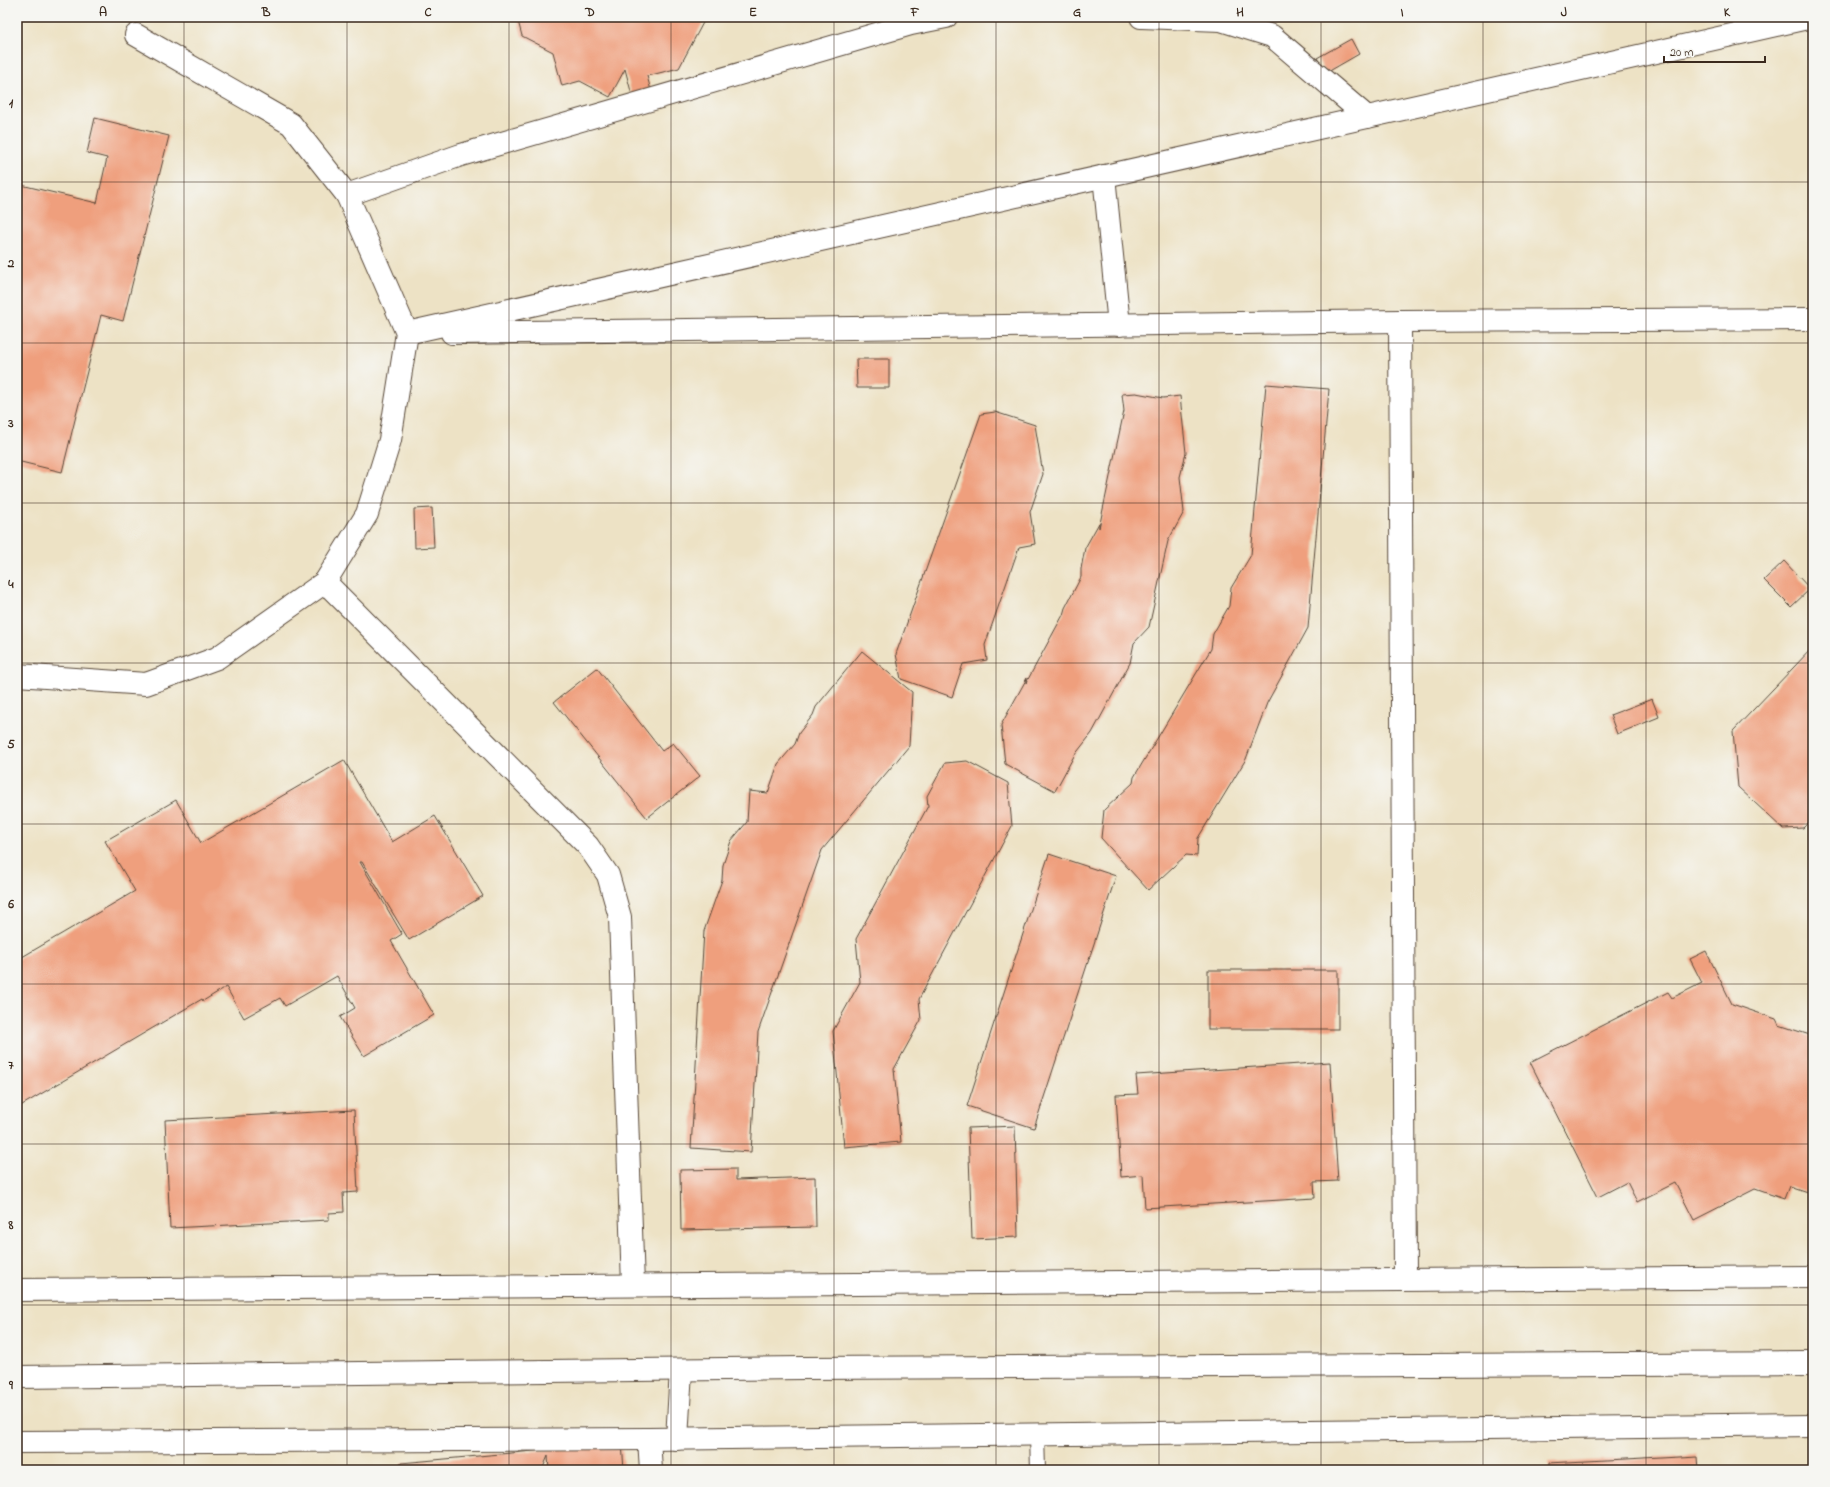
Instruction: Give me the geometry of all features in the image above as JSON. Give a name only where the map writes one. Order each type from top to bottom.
[{"type":"street","points":[[347,195],[469,153],[911,24],[946,17]]},
{"type":"street","points":[[1141,17],[1221,20],[1272,36],[1367,117]]},
{"type":"street","points":[[407,334],[1812,17]]},
{"type":"street","points":[[17,675],[146,684],[218,658],[324,582],[367,514],[390,440],[407,334],[347,195],[291,124],[136,36]]},
{"type":"street","points":[[1104,176],[1118,325]]},
{"type":"street","points":[[407,334],[1400,321],[1813,319]]},
{"type":"street","points":[[1400,321],[1405,1280]]},
{"type":"street","points":[[324,582],[588,846],[608,875],[620,917],[633,1285]]},
{"type":"street","points":[[17,1290],[1813,1276]]},
{"type":"street","points":[[17,1378],[682,1370],[1813,1363]]},
{"type":"street","points":[[677,1439],[682,1370]]},
{"type":"street","points":[[17,1442],[677,1439],[1813,1425]]},
{"type":"street","points":[[649,1439],[651,1470]]},
{"type":"lane","points":[[1037,1435],[1038,1470]]},
{"type":"building","points":[[517,17],[706,17],[679,68],[647,76],[652,94],[633,99],[625,69],[610,97],[580,81],[562,86],[553,52],[522,36]]},
{"type":"building","points":[[1351,39],[1359,54],[1326,73],[1317,58]]},
{"type":"building","points":[[17,96],[20,97],[18,109],[17,109]]},
{"type":"building","points":[[95,118],[169,136],[123,321],[101,315],[62,472],[17,461],[17,184],[97,203],[107,158],[87,153]]},
{"type":"building","points":[[856,359],[889,359],[889,388],[857,388]]},
{"type":"building","points":[[1266,384],[1329,389],[1308,628],[1267,703],[1246,759],[1198,838],[1197,856],[1186,855],[1148,890],[1101,838],[1104,810],[1133,783],[1134,777],[1211,649],[1213,634],[1229,606],[1231,588],[1251,555]]},
{"type":"building","points":[[1136,393],[1163,398],[1180,396],[1186,453],[1180,477],[1184,512],[1168,541],[1149,627],[1134,643],[1130,663],[1092,733],[1074,756],[1055,791],[1005,764],[1001,725],[1063,615],[1081,577],[1085,548],[1099,523],[1099,528],[1124,411],[1122,394]]},
{"type":"building","points":[[995,412],[1035,425],[1043,474],[1030,512],[1035,544],[1019,547],[985,645],[987,660],[963,664],[952,697],[901,679],[896,654],[981,414]]},
{"type":"building","points":[[432,508],[434,547],[415,548],[414,509]]},
{"type":"building","points":[[1784,561],[1810,589],[1791,607],[1764,580]]},
{"type":"building","points":[[1813,647],[1813,818],[1803,828],[1783,829],[1738,787],[1733,731]]},
{"type":"building","points":[[862,651],[912,692],[909,746],[822,850],[758,1032],[751,1152],[691,1148],[704,931],[722,880],[723,865],[731,841],[747,822],[749,791],[768,793],[778,764],[795,744],[799,733],[813,715],[816,707]]},
{"type":"building","points":[[597,668],[662,751],[673,743],[700,776],[647,818],[554,702]]},
{"type":"building","points":[[1652,699],[1659,717],[1617,734],[1610,715]]},
{"type":"building","points":[[344,760],[392,842],[435,816],[483,896],[409,940],[362,862],[360,862],[402,934],[391,941],[434,1015],[364,1056],[340,1017],[355,1008],[337,976],[285,1006],[280,998],[244,1018],[226,987],[203,1001],[202,999],[17,1108],[17,960],[135,891],[105,841],[176,800],[201,843]]},
{"type":"building","points":[[967,761],[1008,783],[1012,826],[919,999],[921,1020],[894,1069],[901,1142],[844,1147],[833,1031],[860,982],[856,939],[928,806],[927,796],[945,763]]},
{"type":"building","points":[[1049,854],[1116,876],[1034,1128],[967,1106]]},
{"type":"building","points":[[1706,951],[1732,1004],[1776,1019],[1779,1025],[1813,1036],[1813,1194],[1789,1186],[1784,1199],[1755,1189],[1694,1220],[1675,1183],[1637,1202],[1627,1182],[1598,1197],[1530,1062],[1668,992],[1672,998],[1702,983],[1690,959]]},
{"type":"building","points":[[1208,970],[1338,970],[1338,1029],[1208,1029]]},
{"type":"building","points":[[1330,1062],[1338,1181],[1314,1182],[1315,1198],[1145,1208],[1143,1175],[1121,1177],[1116,1095],[1138,1094],[1136,1075]]},
{"type":"building","points":[[354,1110],[358,1192],[343,1193],[344,1212],[329,1213],[329,1220],[170,1228],[165,1120]]},
{"type":"building","points":[[1015,1126],[1018,1237],[972,1239],[968,1128]]},
{"type":"building","points":[[736,1169],[736,1180],[815,1177],[816,1227],[681,1230],[680,1170]]},
{"type":"building","points":[[622,1443],[624,1470],[549,1470],[548,1456],[542,1470],[401,1470],[401,1463]]},
{"type":"building","points":[[1697,1455],[1698,1470],[1549,1470],[1549,1463]]}]
